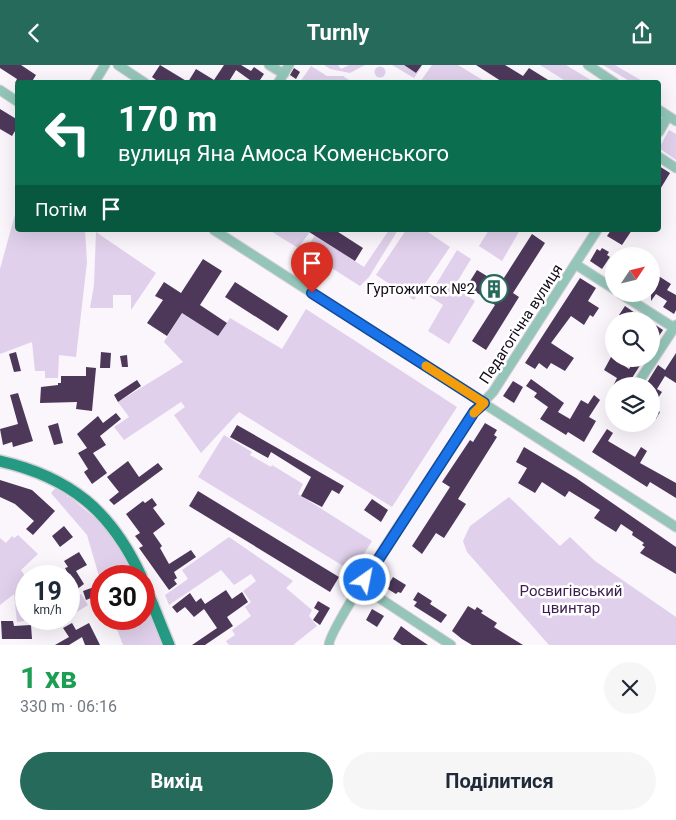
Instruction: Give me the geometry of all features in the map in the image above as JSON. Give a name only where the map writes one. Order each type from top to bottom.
[{"type":"main road","points":[[0,461],[47,475],[63,483],[90,502],[114,529],[135,565]]},
{"type":"main road","points":[[155,611],[168,645]]},
{"type":"street","points":[[96,80],[106,65]]},
{"type":"street","points":[[118,65],[140,80]]},
{"type":"street","points":[[269,65],[284,74]]},
{"type":"street","points":[[280,80],[289,65]]},
{"type":"street","points":[[588,65],[610,80]]},
{"type":"street","points":[[0,90],[15,99]]},
{"type":"street","points":[[661,111],[672,119],[661,130]]},
{"type":"street","points":[[661,158],[676,168]]},
{"type":"street","points":[[217,232],[676,527]]},
{"type":"street","name":"Педагогічна вулиця","points":[[330,645],[332,632],[363,583],[474,412],[484,403],[596,232]]},
{"type":"street","points":[[575,265],[605,283]]},
{"type":"street","points":[[636,303],[675,327],[642,377]]},
{"type":"street","points":[[363,583],[451,645]]},
{"type":"green space","points":[[324,65],[338,65],[341,69],[349,65],[365,65],[350,73],[330,69]]},
{"type":"green space","points":[[392,65],[404,65],[416,73],[423,65],[414,78]]},
{"type":"green space","points":[[432,65],[458,65],[483,80],[421,80]]},
{"type":"green space","points":[[540,65],[566,65],[591,80],[564,80]]},
{"type":"green space","points":[[603,65],[615,65],[641,80],[628,80]]},
{"type":"green space","points":[[311,66],[327,76],[343,76],[349,80],[301,80]]},
{"type":"green space","points":[[380,66],[386,72],[380,78],[374,72]]},
{"type":"green space","points":[[669,130],[676,134],[676,160],[661,149],[661,144]]},
{"type":"green space","points":[[15,214],[15,232],[85,232],[87,262],[76,357],[59,355],[58,378],[45,378],[45,371],[35,371],[32,342],[0,354],[0,269]]},
{"type":"green space","points":[[96,232],[156,273],[131,310],[131,295],[113,295],[113,308],[90,308],[94,285]]},
{"type":"green space","points":[[272,232],[310,232],[298,248]]},
{"type":"green space","points":[[388,232],[397,232],[369,277],[360,286],[305,251],[315,235],[364,267]]},
{"type":"green space","points":[[405,232],[428,232],[450,247],[414,300],[376,275]]},
{"type":"green space","points":[[488,232],[519,232],[502,261],[479,246]]},
{"type":"green space","points":[[457,250],[471,259],[454,287],[475,301],[449,344],[428,331],[443,305],[429,296]]},
{"type":"green space","points":[[306,309],[457,407],[392,507],[239,412],[201,453],[174,415],[185,407],[181,402],[124,440],[114,427],[129,417],[118,402],[183,362],[164,342],[182,313],[218,336],[230,318],[282,349]]},
{"type":"green space","points":[[224,435],[252,452],[250,455],[271,467],[272,465],[303,484],[298,494],[372,541],[353,572],[198,477]]},
{"type":"green space","points":[[57,486],[67,494],[67,497],[69,496],[117,537],[131,565],[96,565],[87,535],[51,493]]},
{"type":"green space","name":"Росвигівський цвинтар","points":[[509,497],[560,546],[570,537],[595,561],[676,617],[676,645],[549,645],[467,552],[463,541],[470,526]]},
{"type":"green space","points":[[18,535],[38,554],[26,565],[15,565],[15,603],[14,594],[0,605],[0,538],[6,543],[12,536],[14,538]]},
{"type":"green space","points":[[229,537],[293,581],[286,588],[312,610],[309,616],[317,626],[293,645],[229,645],[226,641],[235,635],[232,630],[251,616],[245,607],[251,602],[243,591],[256,581],[251,574],[234,585],[221,570],[169,605],[165,595],[188,579],[182,570]]},
{"type":"green space","points":[[80,595],[88,605],[80,610]]},
{"type":"green space","points":[[155,623],[163,645],[123,645],[117,630],[155,630]]},
{"type":"building","points":[[0,65],[21,65],[36,75],[33,80],[16,80],[0,68]]},
{"type":"building","points":[[160,65],[185,80],[156,80],[152,77]]},
{"type":"building","points":[[224,65],[241,65],[251,71],[254,67],[264,74],[260,80],[250,80],[236,70],[230,80],[214,80]]},
{"type":"building","points":[[404,65],[422,65],[416,73]]},
{"type":"building","points":[[476,65],[505,65],[523,76],[529,68],[548,80],[499,80]]},
{"type":"building","points":[[294,68],[300,72],[296,79],[290,75]]},
{"type":"building","points":[[196,69],[214,80],[189,80]]},
{"type":"building","points":[[0,109],[15,118],[15,131],[12,136],[0,129]]},
{"type":"building","points":[[661,167],[670,173],[661,188]]},
{"type":"building","points":[[309,232],[338,232],[363,248],[355,261]]},
{"type":"building","points":[[610,232],[631,232],[622,245],[607,236]]},
{"type":"building","name":"Гуртожиток №2","points":[[532,234],[545,243],[513,293],[519,297],[486,350],[472,341],[495,305],[467,286],[477,270],[500,284]]},
{"type":"building","points":[[602,248],[605,250],[605,264],[602,269],[590,261],[597,249],[600,251]]},
{"type":"building","points":[[203,259],[222,271],[200,305],[227,323],[218,336],[182,313],[167,336],[147,323],[163,300],[155,296],[164,282],[181,293]]},
{"type":"building","points":[[660,277],[671,284],[667,290],[676,295],[676,310],[674,314],[663,307],[667,301],[660,297]]},
{"type":"building","points":[[580,278],[596,288],[588,301],[599,308],[593,317],[590,315],[584,325],[571,316],[551,343],[574,358],[565,371],[551,363],[547,369],[539,363],[535,369],[525,363]]},
{"type":"building","points":[[235,282],[288,316],[278,331],[225,297]]},
{"type":"building","points":[[625,306],[634,312],[621,312]]},
{"type":"building","points":[[16,352],[21,371],[14,372],[9,354]]},
{"type":"building","points":[[101,352],[111,353],[110,368],[100,368]]},
{"type":"building","points":[[676,353],[676,383],[665,376],[660,384],[660,377],[651,377],[657,367],[660,366],[665,370]]},
{"type":"building","points":[[127,355],[128,367],[122,367],[120,356]]},
{"type":"building","points":[[86,367],[96,368],[92,411],[76,409],[77,402],[40,403],[41,387],[58,385],[58,383],[61,383],[61,376],[86,376]]},
{"type":"building","points":[[606,367],[626,367],[629,369],[630,367],[639,367],[633,377],[615,377],[604,370]]},
{"type":"building","points":[[531,379],[564,403],[558,412],[570,419],[581,400],[588,404],[594,395],[600,400],[589,417],[596,421],[584,442],[568,432],[566,435],[540,419],[548,407],[534,397],[537,393],[526,386]]},
{"type":"building","points":[[137,380],[141,386],[118,402],[114,395]]},
{"type":"building","points":[[513,381],[523,387],[514,403],[503,396]]},
{"type":"building","points":[[18,393],[33,441],[13,447],[12,442],[3,445],[0,429],[18,424],[10,395]]},
{"type":"building","points":[[116,413],[121,419],[100,436],[106,445],[93,453],[107,473],[92,484],[84,472],[88,469],[78,453],[87,448],[77,434],[98,416],[103,423]]},
{"type":"building","points":[[58,423],[63,443],[54,445],[48,426]]},
{"type":"building","points":[[485,423],[497,430],[494,435],[497,437],[458,499],[466,504],[444,538],[436,533],[422,554],[412,546],[450,487],[442,482],[470,440],[473,442]]},
{"type":"building","points":[[237,425],[344,486],[339,494],[332,490],[322,507],[301,496],[311,477],[271,452],[268,458],[230,437]]},
{"type":"building","points":[[605,432],[613,433],[608,441],[635,457],[641,447],[647,451],[640,463],[676,483],[676,498],[650,482],[647,487],[592,452]]},
{"type":"building","points":[[524,447],[576,478],[676,547],[676,574],[640,553],[645,547],[642,545],[644,543],[632,535],[633,532],[621,524],[616,532],[600,522],[594,518],[600,510],[569,491],[565,497],[542,482],[535,493],[518,483],[527,468],[516,462]]},
{"type":"building","points":[[128,461],[139,477],[158,463],[163,469],[114,505],[109,500],[119,492],[107,477]]},
{"type":"building","points":[[0,480],[32,490],[55,511],[33,535],[26,529],[34,521],[15,504],[0,497]]},
{"type":"building","points":[[198,491],[339,577],[330,592],[189,506]]},
{"type":"building","points":[[152,498],[157,505],[153,508],[165,524],[153,533],[162,546],[160,548],[169,564],[191,550],[196,557],[174,572],[177,578],[174,580],[177,584],[169,590],[155,570],[155,565],[151,565],[139,548],[143,546],[135,536],[140,533],[126,514],[143,501],[145,503]]},
{"type":"building","points":[[372,499],[388,510],[381,522],[364,510]]},
{"type":"building","points":[[64,526],[73,537],[60,547],[52,536]]},
{"type":"building","points":[[79,552],[87,565],[80,569],[80,565],[67,565],[64,561]]},
{"type":"building","points":[[393,577],[406,585],[401,593],[398,592],[396,594],[386,588]]},
{"type":"building","points":[[80,578],[84,584],[80,587]]},
{"type":"building","points":[[90,588],[90,598],[86,600],[83,591]]},
{"type":"building","points":[[226,590],[232,599],[242,592],[248,602],[227,617],[233,626],[205,645],[192,645],[217,628],[204,609],[194,617],[185,607],[177,613],[172,607],[190,593],[196,602],[201,598],[205,604]]},
{"type":"building","points":[[418,592],[432,601],[430,604],[447,615],[441,623],[414,606],[417,602],[413,600]]},
{"type":"building","points":[[318,601],[330,608],[320,625],[313,620],[319,611],[314,608]]},
{"type":"building","points":[[468,606],[475,610],[477,607],[483,611],[481,613],[497,623],[494,627],[523,645],[472,645],[462,639],[452,631]]},
{"type":"building","points":[[372,609],[384,616],[377,627],[366,620]]},
{"type":"building","points":[[1,621],[13,621],[15,630],[31,630],[32,639],[2,639]]},
{"type":"building","points":[[89,623],[90,630],[92,630],[100,645],[85,645],[82,637],[69,645],[55,645],[69,637],[64,630],[80,630],[80,628]]},
{"type":"building","points":[[401,626],[428,645],[402,645],[393,639]]},
{"type":"slow traffic","points":[[426,366],[484,403],[474,413]]},
{"type":"place","name":"Гуртожиток №2","points":[[494,289]]},
{"type":"route","points":[[312,293],[484,403],[474,412],[365,580]]}]
